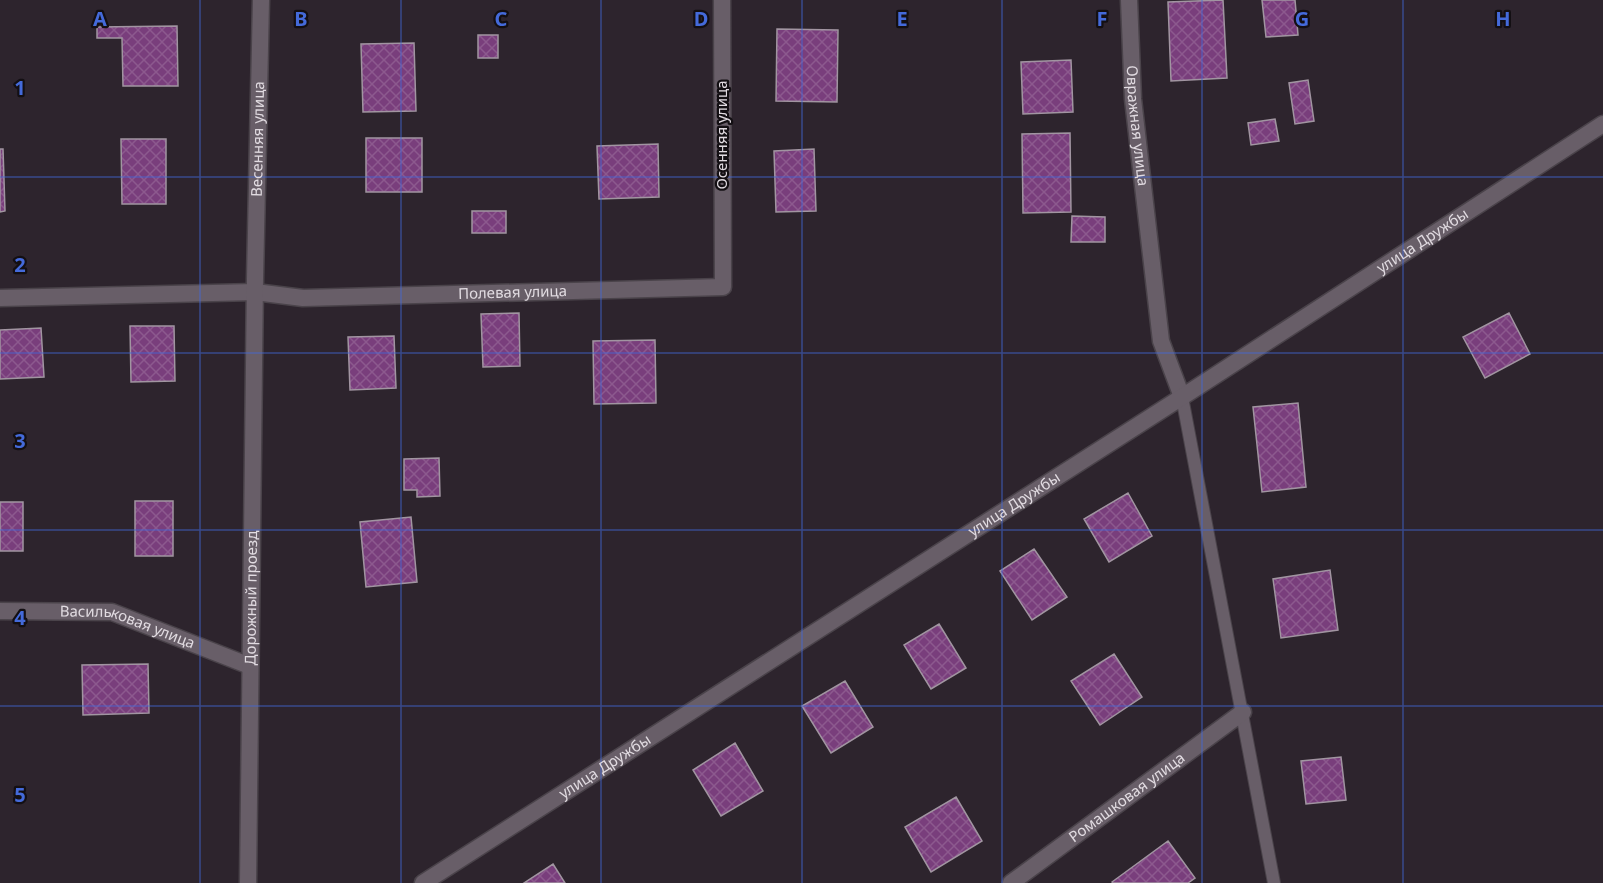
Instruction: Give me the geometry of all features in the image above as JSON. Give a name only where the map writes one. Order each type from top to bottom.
[{"type":"street","name":"Весенняя улица","points":[[254,313],[261,0]]},
{"type":"street","name":"Осенняя улица","points":[[722,0],[723,287]]},
{"type":"street","name":"Овражная улица","points":[[1129,0],[1133,99],[1161,341],[1182,397]]},
{"type":"street","name":"улица Дружбы","points":[[423,883],[1182,397],[1603,124]]},
{"type":"street","points":[[0,298],[255,286]]},
{"type":"street","name":"Полевая улица","points":[[255,286],[303,298],[723,287]]},
{"type":"street","name":"Дорожный проезд","points":[[248,883],[254,313]]},
{"type":"street","name":"Васильковая улица","points":[[0,611],[112,612],[250,666]]},
{"type":"street","name":"Ромашковая улица","points":[[1011,883],[1243,712]]},
{"type":"lane","points":[[1182,397],[1274,883]]},
{"type":"building","points":[[1223,0],[1227,78],[1171,81],[1168,2]]},
{"type":"building","points":[[1262,0],[1295,0],[1298,35],[1266,37]]},
{"type":"building","points":[[177,26],[178,86],[123,86],[122,38],[97,38],[97,27]]},
{"type":"building","points":[[777,29],[838,30],[837,102],[776,101]]},
{"type":"building","points":[[478,35],[498,35],[498,58],[478,58]]},
{"type":"building","points":[[414,43],[416,111],[363,112],[361,44]]},
{"type":"building","points":[[1071,60],[1073,112],[1023,114],[1021,62]]},
{"type":"building","points":[[1308,80],[1314,121],[1295,124],[1289,83]]},
{"type":"building","points":[[1275,119],[1279,141],[1251,145],[1248,123]]},
{"type":"building","points":[[1070,133],[1071,212],[1023,213],[1022,134]]},
{"type":"building","points":[[366,138],[422,138],[422,192],[366,192]]},
{"type":"building","points":[[121,139],[166,139],[166,204],[122,204]]},
{"type":"building","points":[[658,144],[659,197],[599,199],[597,146]]},
{"type":"building","points":[[0,149],[3,149],[5,211],[0,212]]},
{"type":"building","points":[[814,149],[816,211],[776,212],[774,151]]},
{"type":"building","points":[[472,211],[506,211],[506,233],[472,233]]},
{"type":"building","points":[[1072,216],[1105,217],[1105,242],[1071,242]]},
{"type":"building","points":[[519,313],[520,366],[483,367],[481,314]]},
{"type":"building","points":[[1509,313],[1530,354],[1485,378],[1463,337]]},
{"type":"building","points":[[130,326],[174,326],[175,381],[131,382]]},
{"type":"building","points":[[41,328],[44,377],[0,379],[0,330]]},
{"type":"building","points":[[394,336],[396,388],[350,390],[348,337]]},
{"type":"building","points":[[655,340],[656,403],[594,404],[593,341]]},
{"type":"building","points":[[1298,403],[1306,487],[1262,492],[1253,407]]},
{"type":"building","points":[[439,458],[440,496],[417,497],[417,490],[404,490],[404,459]]},
{"type":"building","points":[[1128,493],[1152,536],[1109,562],[1084,519]]},
{"type":"building","points":[[135,501],[173,501],[173,556],[135,556]]},
{"type":"building","points":[[0,502],[23,502],[23,551],[0,551]]},
{"type":"building","points":[[411,517],[417,582],[366,587],[360,522]]},
{"type":"building","points":[[1034,549],[1067,597],[1032,620],[1000,571]]},
{"type":"building","points":[[1330,570],[1338,630],[1281,638],[1273,579]]},
{"type":"building","points":[[939,624],[966,668],[931,689],[904,645]]},
{"type":"building","points":[[1114,654],[1142,697],[1100,725],[1071,681]]},
{"type":"building","points":[[148,664],[149,713],[83,715],[82,665]]},
{"type":"building","points":[[845,681],[873,727],[831,753],[802,706]]},
{"type":"building","points":[[735,743],[763,791],[721,816],[693,770]]},
{"type":"building","points":[[1341,757],[1346,800],[1306,804],[1301,761]]},
{"type":"building","points":[[956,797],[982,841],[931,872],[905,827]]},
{"type":"building","points":[[1168,841],[1195,878],[1188,883],[1112,882]]},
{"type":"building","points":[[553,864],[565,883],[524,883]]}]
